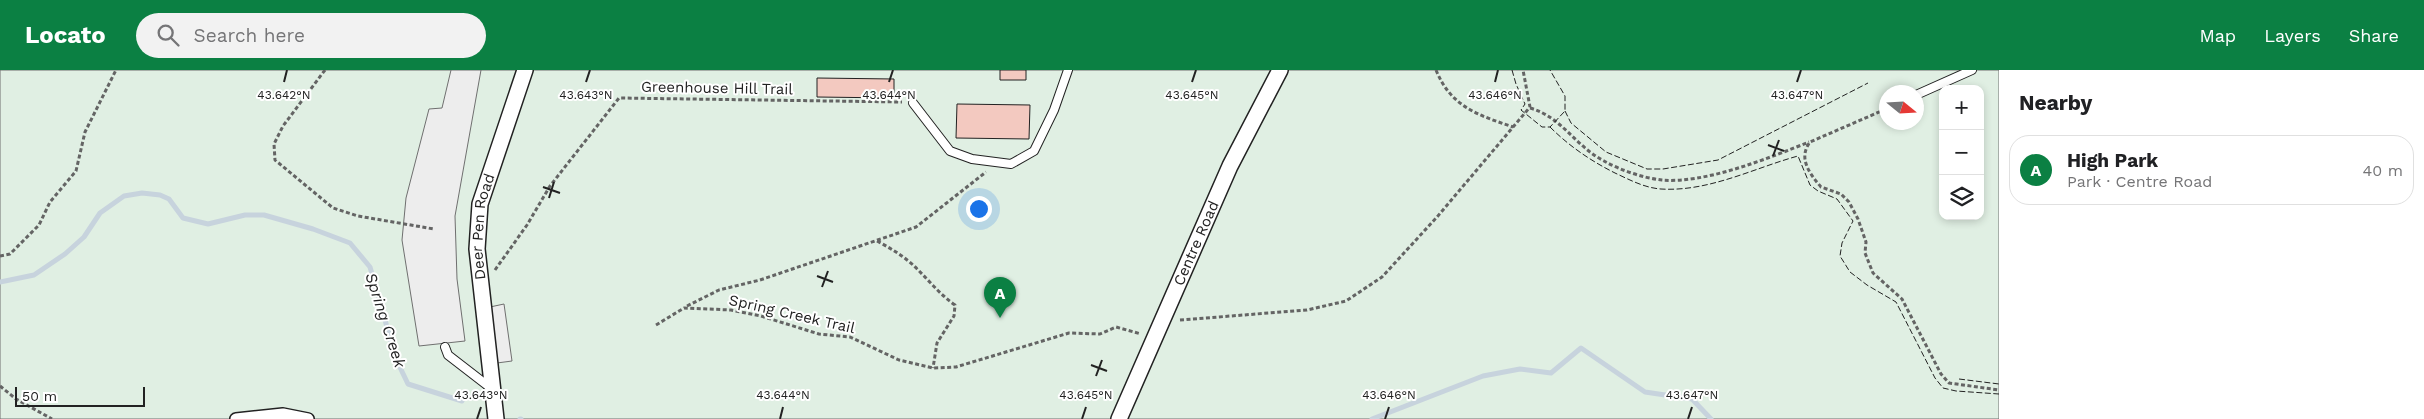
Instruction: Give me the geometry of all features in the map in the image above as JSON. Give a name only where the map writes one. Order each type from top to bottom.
[{"type":"street","name":"Deer Pen Road","points":[[496,419],[477,249],[477,223],[486,182],[525,70]]},
{"type":"street","name":"Centre Road","points":[[1119,419],[1165,319],[1230,166],[1280,70]]},
{"type":"street","points":[[236,419],[283,414],[308,419]]},
{"type":"lane","points":[[913,102],[950,151],[972,159],[1010,164],[1034,151],[1054,110],[1068,70]]},
{"type":"lane","points":[[1924,91],[1972,70]]},
{"type":"lane","points":[[445,347],[448,355],[492,389]]},
{"type":"path","points":[[0,256],[10,254],[39,225],[50,202],[76,171],[85,132],[116,70]]},
{"type":"path","points":[[325,70],[283,126],[274,144],[275,160],[333,208],[358,216],[434,229]]},
{"type":"path","points":[[1436,70],[1441,82],[1455,101],[1482,116],[1513,127]]},
{"type":"path","points":[[1523,70],[1530,108]]},
{"type":"path","name":"Greenhouse Hill Trail","points":[[492,274],[527,225],[550,186],[618,98],[913,102]]},
{"type":"path","points":[[1165,319],[1180,320],[1307,310],[1346,302],[1382,277],[1437,217],[1530,108]]},
{"type":"path","points":[[1530,108],[1545,112],[1557,120],[1572,136],[1603,161],[1646,177],[1663,180],[1692,178],[1764,160],[1879,112]]},
{"type":"path","points":[[1810,142],[1804,150],[1803,158],[1821,187],[1841,194],[1849,202],[1858,219],[1866,242],[1865,253],[1873,273],[1902,299],[1941,374],[1949,383],[1979,385],[1999,390]]},
{"type":"path","points":[[656,326],[684,308],[719,290],[760,280],[916,227],[975,181],[995,162]]},
{"type":"path","points":[[876,241],[896,252],[913,265],[939,293],[955,305],[954,316],[937,343],[933,368]]},
{"type":"path","name":"Spring Creek Trail","points":[[684,308],[731,310],[761,316],[819,334],[850,337],[899,360],[933,368],[956,367],[1069,333],[1100,334],[1116,327],[1156,338]]},
{"type":"path","points":[[0,386],[16,399],[52,419]]},
{"type":"green space","points":[[0,70],[1999,70],[1999,419],[0,419]]},
{"type":"shaded area","points":[[451,70],[481,70],[455,216],[457,279],[465,341],[419,346],[402,240],[406,198],[429,109],[442,108]]},
{"type":"shaded area","points":[[504,304],[512,361],[497,363],[490,307]]},
{"type":"building","points":[[1000,70],[1026,70],[1026,80],[1000,80]]},
{"type":"building","points":[[817,78],[894,79],[894,98],[817,97]]},
{"type":"building","points":[[957,104],[1030,105],[1029,139],[956,138]]},
{"type":"waterway","name":"Spring Creek","points":[[0,282],[34,275],[65,254],[84,237],[100,213],[124,196],[142,193],[160,195],[169,199],[183,218],[208,224],[245,215],[264,215],[313,229],[350,243],[370,267],[396,359],[408,384],[462,401]]},
{"type":"waterway","name":"Spring Creek","points":[[1372,419],[1483,376],[1520,369],[1551,373],[1581,348],[1645,392],[1692,399],[1711,419]]},
{"type":"fence","points":[[1512,70],[1525,104],[1521,110],[1542,127],[1550,127],[1565,111],[1565,96],[1550,70]]},
{"type":"fence","points":[[1565,111],[1571,123],[1606,152],[1647,169],[1663,169],[1718,160],[1868,83]]},
{"type":"fence","points":[[1550,127],[1573,147],[1597,163],[1632,181],[1661,189],[1679,189],[1714,183],[1798,156],[1810,185],[1818,191],[1837,199],[1853,221],[1842,243],[1840,256],[1850,272],[1867,285],[1896,302],[1935,378],[1943,388],[1956,391],[1999,394]]},
{"type":"fence","points":[[1959,379],[1999,384]]},
{"type":"place","name":"High Park","points":[[1000,318]]}]
